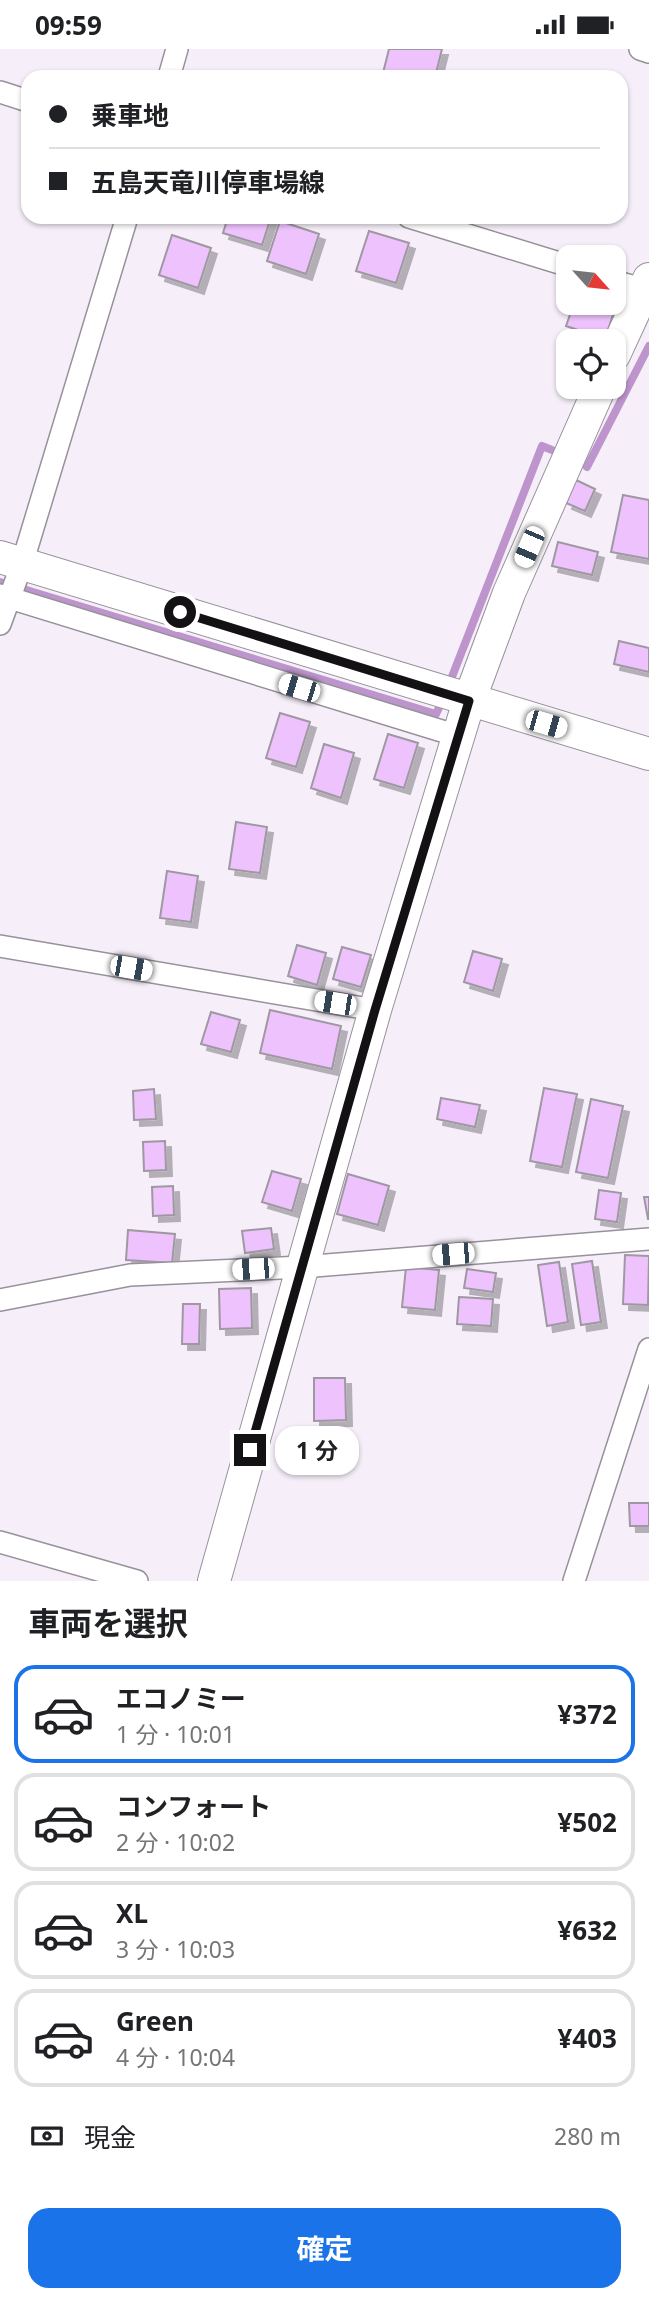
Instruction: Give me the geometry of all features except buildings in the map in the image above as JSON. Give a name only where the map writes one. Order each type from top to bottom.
[{"type":"main road","points":[[623,329],[639,285]]},
{"type":"main road","points":[[214,1581],[375,1010],[469,701],[509,593],[595,399]]},
{"type":"main road","points":[[11,561],[649,754]]},
{"type":"street","points":[[171,70],[177,49]]},
{"type":"street","points":[[640,49],[649,52]]},
{"type":"street","points":[[0,92],[21,99]]},
{"type":"street","points":[[0,624],[11,561],[125,224]]},
{"type":"street","points":[[431,224],[556,263]]},
{"type":"street","points":[[4,597],[458,736]]},
{"type":"street","points":[[0,946],[375,1010]]},
{"type":"street","points":[[0,1300],[130,1275],[302,1267],[649,1239]]},
{"type":"street","points":[[574,1581],[649,1349]]},
{"type":"street","points":[[0,1542],[137,1581]]},
{"type":"waterway","points":[[587,467],[649,346]]},
{"type":"waterway","points":[[448,687],[542,446],[552,450]]},
{"type":"waterway","points":[[0,582],[436,714],[443,699]]},
{"type":"route","points":[[180,612],[469,701],[375,1010],[250,1450]]}]
